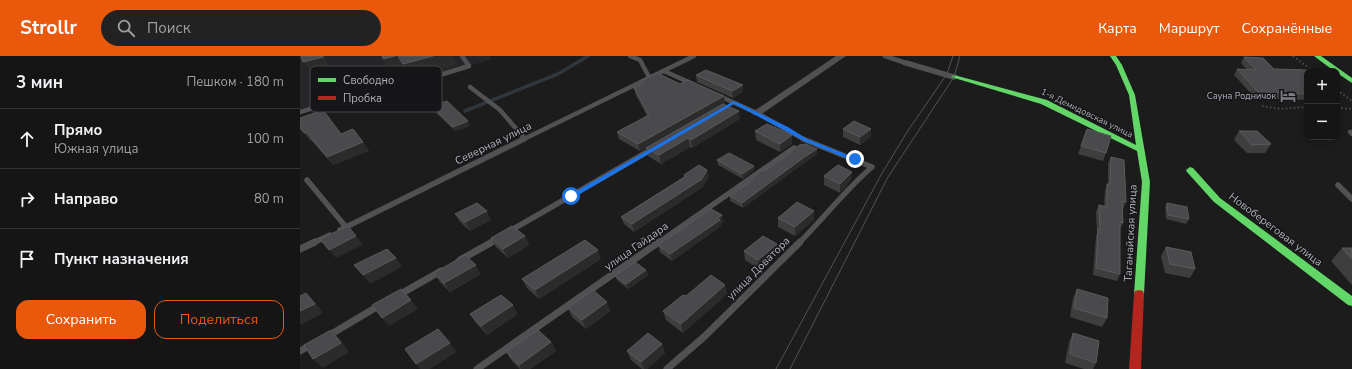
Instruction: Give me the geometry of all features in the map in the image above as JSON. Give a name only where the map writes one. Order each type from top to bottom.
[{"type":"main road","name":"Таганайская улица","points":[[1113,56],[1119,65],[1132,95],[1146,182],[1135,369]]},
{"type":"main road","points":[[1317,56],[1352,81]]},
{"type":"main road","name":"1-я Демидовская улица","points":[[954,77],[1044,102],[1141,150]]},
{"type":"main road","name":"Новобереговая улица","points":[[1190,170],[1217,200],[1352,302]]},
{"type":"street","points":[[757,113],[842,56]]},
{"type":"street","name":"1-я Демидовская улица","points":[[906,64],[954,77]]},
{"type":"lane","points":[[442,74],[469,66],[462,56]]},
{"type":"lane","points":[[630,56],[640,60],[649,77]]},
{"type":"lane","name":"Северная улица","points":[[300,249],[694,56]]},
{"type":"lane","name":"1-я Демидовская улица","points":[[885,56],[906,64]]},
{"type":"lane","points":[[664,71],[700,87]]},
{"type":"lane","points":[[470,87],[500,110],[525,139]]},
{"type":"lane","points":[[714,93],[757,113],[806,140]]},
{"type":"lane","points":[[727,106],[734,102]]},
{"type":"lane","points":[[300,112],[310,109]]},
{"type":"lane","name":"улица Доватора","points":[[667,369],[705,336],[818,224],[859,178],[872,167],[806,140]]},
{"type":"lane","name":"улица Гайдара","points":[[477,369],[806,140]]},
{"type":"lane","points":[[452,264],[658,146]]},
{"type":"lane","points":[[307,180],[346,227]]},
{"type":"lane","points":[[1338,185],[1352,199]]},
{"type":"lane","points":[[390,300],[445,268]]},
{"type":"lane","points":[[300,351],[383,304]]},
{"type":"path","points":[[1294,56],[1309,68]]},
{"type":"path","points":[[1340,92],[1352,101]]},
{"type":"path","points":[[1262,106],[1281,109],[1304,107]]},
{"type":"path","points":[[1340,108],[1352,109]]},
{"type":"shaded area","points":[[300,56],[489,56],[492,59],[442,74],[442,66],[310,66],[310,112],[300,114]]},
{"type":"building","points":[[301,56],[323,56],[323,57],[303,62]]},
{"type":"building","points":[[382,56],[395,56],[383,59]]},
{"type":"building","points":[[398,56],[433,56],[403,64]]},
{"type":"building","points":[[1244,57],[1263,58],[1274,69],[1304,70],[1304,94],[1258,92],[1237,69],[1256,70]]},
{"type":"building","points":[[706,70],[743,85],[732,91],[696,75]]},
{"type":"building","points":[[657,73],[680,84],[688,80],[724,96],[638,144],[617,132],[649,115],[634,88],[645,83],[641,81]]},
{"type":"building","points":[[447,101],[468,121],[453,127],[438,112],[442,112],[442,103]]},
{"type":"building","points":[[723,104],[739,111],[691,140],[688,138],[659,155],[646,148]]},
{"type":"building","points":[[317,112],[324,112],[341,134],[353,129],[363,142],[327,157],[306,132],[304,133],[300,128],[300,118]]},
{"type":"building","points":[[854,121],[871,129],[860,137],[843,129]]},
{"type":"building","points":[[767,124],[792,135],[780,144],[755,131]]},
{"type":"building","points":[[1087,129],[1111,136],[1106,153],[1081,146]]},
{"type":"building","points":[[1239,131],[1257,131],[1271,144],[1252,145]]},
{"type":"building","points":[[801,144],[817,149],[742,203],[730,196],[753,180],[750,179],[762,170],[764,171],[791,153],[789,152]]},
{"type":"building","points":[[729,153],[754,166],[742,174],[717,160]]},
{"type":"building","points":[[1111,157],[1124,160],[1126,202],[1122,201],[1123,223],[1120,222],[1120,274],[1096,268],[1098,229],[1100,230],[1099,205],[1107,207],[1107,184],[1110,184]]},
{"type":"building","points":[[699,165],[707,170],[702,179],[632,224],[621,217],[686,176],[684,175]]},
{"type":"building","points":[[838,165],[852,172],[840,184],[824,176]]},
{"type":"building","points":[[797,202],[814,211],[795,227],[778,218]]},
{"type":"building","points":[[477,203],[487,211],[465,222],[455,214]]},
{"type":"building","points":[[1167,203],[1187,207],[1189,219],[1168,215]]},
{"type":"building","points":[[711,209],[722,215],[718,218],[720,220],[670,254],[658,245]]},
{"type":"building","points":[[348,226],[356,236],[329,250],[320,239]]},
{"type":"building","points":[[512,226],[525,236],[503,249],[491,238]]},
{"type":"building","points":[[763,236],[777,244],[758,260],[744,251]]},
{"type":"building","points":[[585,240],[598,250],[535,290],[522,279]]},
{"type":"building","points":[[1166,247],[1191,252],[1195,269],[1170,264]]},
{"type":"building","points":[[1342,248],[1352,248],[1352,259]]},
{"type":"building","points":[[387,249],[396,258],[363,275],[354,265]]},
{"type":"building","points":[[465,255],[476,265],[444,283],[434,273]]},
{"type":"building","points":[[635,262],[646,270],[626,284],[615,276]]},
{"type":"building","points":[[711,275],[725,285],[681,324],[663,311],[683,295],[686,296]]},
{"type":"building","points":[[401,289],[411,300],[382,318],[372,305]]},
{"type":"building","points":[[1077,289],[1108,298],[1107,318],[1074,308]]},
{"type":"building","points":[[593,290],[607,302],[582,320],[568,308]]},
{"type":"building","points":[[306,293],[315,304],[300,311],[300,296]]},
{"type":"building","points":[[501,295],[513,305],[481,326],[470,314]]},
{"type":"building","points":[[438,329],[450,343],[416,364],[405,349]]},
{"type":"building","points":[[331,330],[341,343],[313,359],[304,345]]},
{"type":"building","points":[[538,330],[551,342],[519,365],[506,352]]},
{"type":"building","points":[[648,333],[662,344],[641,362],[627,351]]},
{"type":"building","points":[[1073,333],[1099,341],[1096,363],[1070,354]]},
{"type":"waterway","points":[[465,111],[558,74],[588,56]]},
{"type":"tram line","points":[[776,369],[881,175],[907,132],[947,74],[953,56]]},
{"type":"tram line","points":[[790,369],[888,177],[954,77],[960,56]]},
{"type":"traffic: fast","points":[[1113,56],[1119,65],[1132,95],[1146,182],[1139,294]]},
{"type":"traffic: fast","points":[[1317,56],[1352,81]]},
{"type":"traffic: fast","points":[[954,77],[1044,102],[1141,150]]},
{"type":"traffic: fast","points":[[1190,170],[1217,200],[1352,302]]},
{"type":"traffic: jam","points":[[1135,369],[1139,294]]},
{"type":"place","name":"Сауна Родничок","points":[[1288,96]]},
{"type":"route","points":[[571,196],[734,102],[786,128],[806,140],[855,159]]}]
